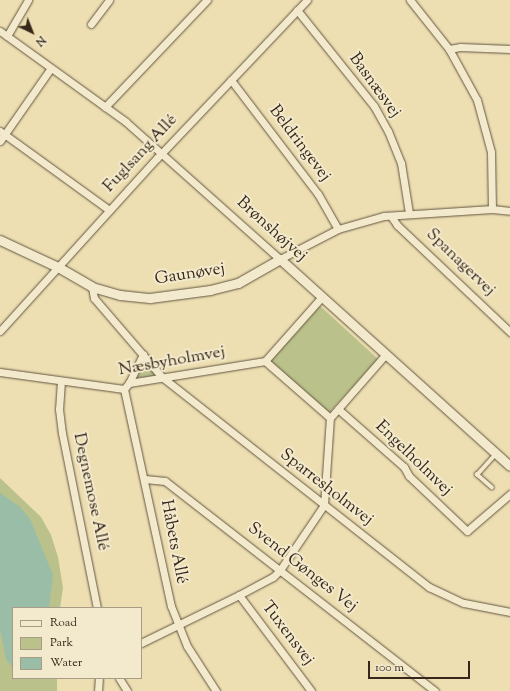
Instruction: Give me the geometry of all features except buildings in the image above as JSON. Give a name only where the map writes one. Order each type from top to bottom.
[{"type":"street","points":[[7,36],[28,0]]},
{"type":"street","points":[[91,24],[109,0]]},
{"type":"street","points":[[105,107],[207,0]]},
{"type":"street","name":"Fuglsang Allé","points":[[0,331],[162,152],[307,0]]},
{"type":"street","points":[[410,0],[449,49],[478,100],[486,126],[493,175],[492,209]]},
{"type":"street","name":"Basnæsvej","points":[[297,10],[374,106],[388,131],[401,163],[409,213]]},
{"type":"street","name":"Brønshøjvej","points":[[0,30],[105,107],[162,152],[322,298],[510,466]]},
{"type":"street","points":[[449,49],[460,47],[510,49]]},
{"type":"street","points":[[0,140],[2,132],[51,68]]},
{"type":"street","name":"Beldringevej","points":[[231,80],[318,194],[338,228]]},
{"type":"street","points":[[2,132],[109,210]]},
{"type":"street","name":"Gaunøvej","points":[[0,240],[58,267],[92,287],[120,294],[150,298],[187,294],[238,283],[280,259],[292,250],[338,228],[409,213],[492,209],[510,211]]},
{"type":"street","name":"Spanagervej","points":[[392,216],[397,225],[510,332]]},
{"type":"street","name":"Sparresholmvej","points":[[92,287],[94,298],[162,377],[429,587],[464,603],[510,612]]},
{"type":"street","points":[[322,298],[265,361],[330,418]]},
{"type":"street","points":[[129,383],[143,354]]},
{"type":"street","points":[[142,642],[239,595],[273,577],[280,570],[324,505],[330,418],[386,354]]},
{"type":"street","name":"Næsbyholmvej","points":[[0,372],[124,389],[129,383],[265,361]]},
{"type":"street","name":"Degnemose Allé","points":[[61,381],[59,409],[62,433],[97,607]]},
{"type":"street","name":"Håbets Allé","points":[[124,389],[145,479],[171,606],[177,625],[187,646],[216,691]]},
{"type":"street","name":"Engelholmvej","points":[[338,409],[404,467],[409,476],[467,531],[510,494]]},
{"type":"street","name":"Svend Gønges Vej","points":[[145,479],[165,481],[435,691]]},
{"type":"street","name":"Tuxensvej","points":[[239,595],[311,691]]},
{"type":"street","points":[[98,691],[99,679]]},
{"type":"street","points":[[120,679],[127,691]]},
{"type":"lane","points":[[492,488],[477,475],[497,454]]},
{"type":"green space","points":[[320,306],[378,359],[329,413],[271,361]]},
{"type":"green space","points":[[142,361],[154,372],[154,376],[136,378]]},
{"type":"green space","points":[[0,478],[41,517],[51,535],[58,557],[63,588],[60,607],[12,607],[12,679],[57,679],[57,691],[0,691]]},
{"type":"water","points":[[0,493],[20,507],[30,519],[53,575],[49,607],[12,607],[12,667],[6,659],[0,629]]}]
